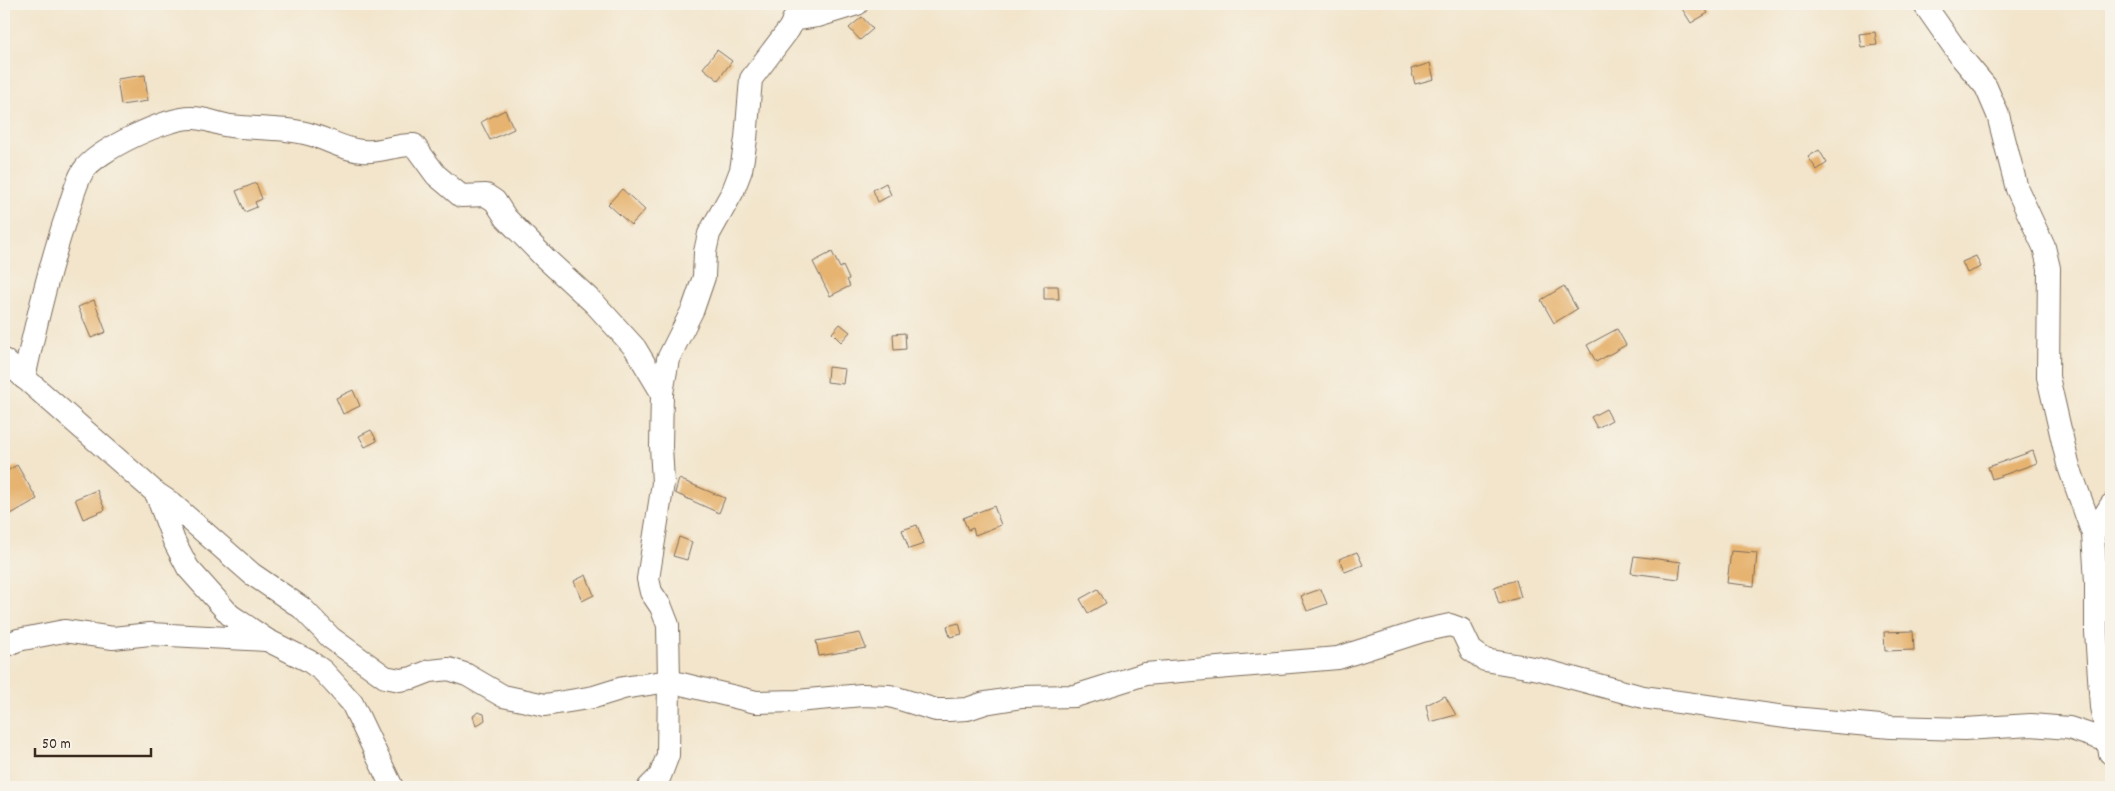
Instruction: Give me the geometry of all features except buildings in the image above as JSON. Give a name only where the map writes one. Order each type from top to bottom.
[{"type":"street","points":[[649,787],[660,776],[668,755],[668,625],[661,607],[648,586],[663,483],[661,446],[662,393],[668,359],[694,310],[704,277],[707,240],[741,170],[746,139],[751,79],[798,12],[818,16],[857,4]]},
{"type":"street","points":[[1924,4],[1986,87],[1998,115],[2017,189],[2044,247],[2049,268],[2048,378],[2068,464],[2093,534],[2095,551],[2096,641],[2101,707],[2110,747]]},
{"type":"street","points":[[24,378],[37,318],[59,237],[84,170],[93,161],[154,126],[180,118],[194,118],[222,124],[275,128],[311,135],[361,151],[370,152],[402,144],[414,145],[436,175],[461,196],[486,195],[495,201],[506,218],[545,258],[596,305],[635,348],[662,393]]},
{"type":"street","points":[[4,360],[252,574],[302,608],[331,638],[365,665],[385,677],[400,680],[412,678],[430,671],[449,669],[468,675],[503,696],[545,705],[594,698],[624,688],[669,681],[756,702],[890,696],[936,710],[949,710],[967,709],[985,703],[1004,700],[1075,696],[1145,674],[1338,658],[1450,625],[1461,629],[1472,650],[1485,660],[1539,669],[1643,697],[1793,718],[1892,727],[1965,729],[2031,725],[2069,728],[2110,747]]},
{"type":"street","points":[[156,493],[180,555],[188,568],[230,615],[267,640],[310,661],[323,671],[352,703]]},
{"type":"street","points":[[2093,534],[2111,504]]},
{"type":"street","points":[[4,646],[18,640],[64,631],[113,638],[150,634],[267,640]]},
{"type":"street","points":[[331,638],[352,703],[392,787]]},
{"type":"street","points":[[669,706],[694,686]]}]
